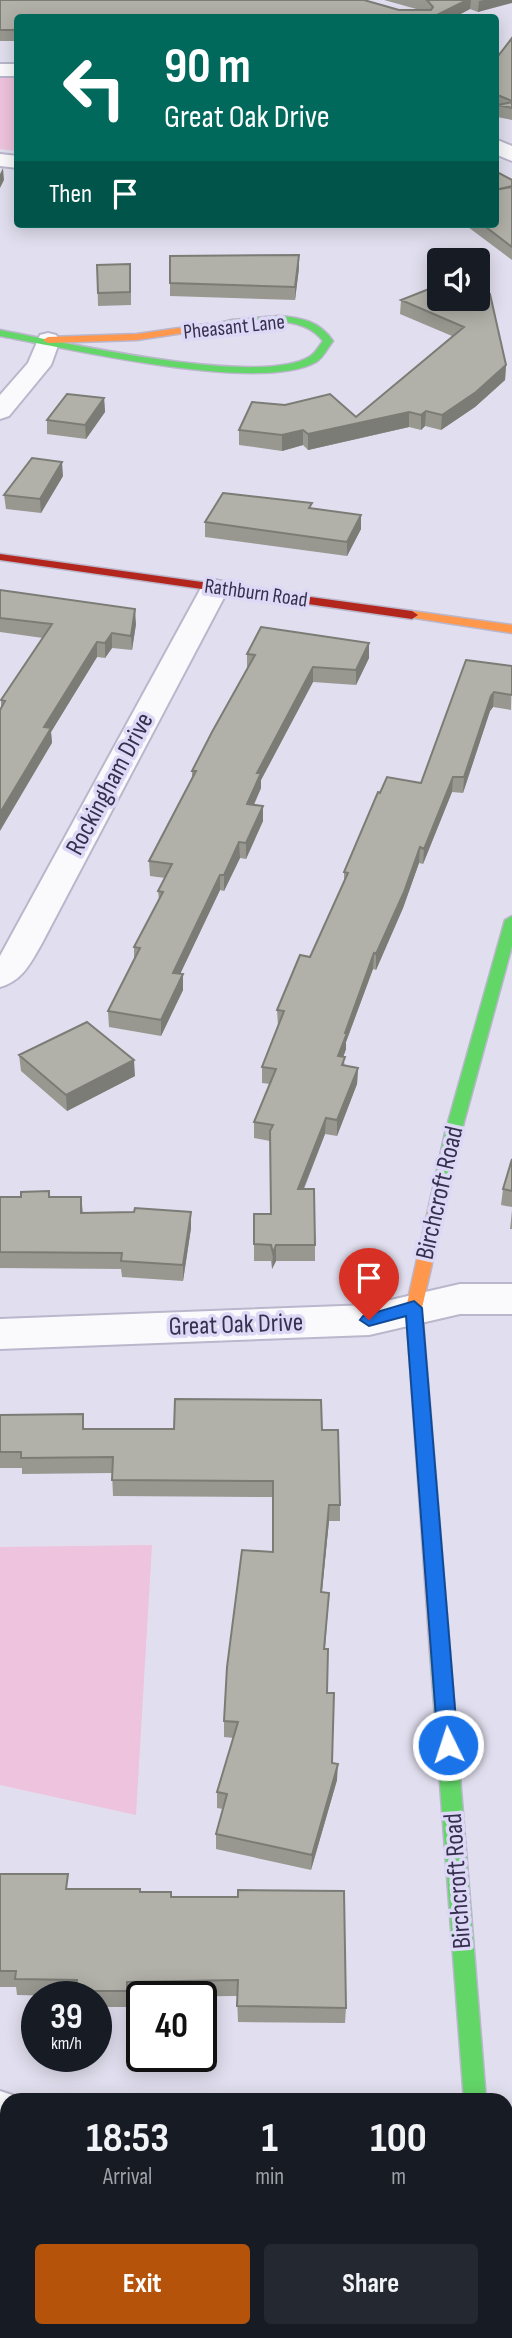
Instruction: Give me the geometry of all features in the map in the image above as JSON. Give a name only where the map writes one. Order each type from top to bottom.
[{"type":"street","name":"Pheasant Lane","points":[[0,333],[173,364],[249,371],[274,369],[310,359],[323,351],[328,341],[326,334],[318,328],[284,320],[149,336],[48,340]]},
{"type":"street","points":[[0,411],[39,365],[48,340]]},
{"type":"street","name":"Rathburn Road","points":[[0,557],[512,629]]},
{"type":"street","name":"Rockingham Drive","points":[[0,976],[12,965],[24,945],[215,588]]},
{"type":"street","name":"Birchcroft Road","points":[[474,2093],[414,1308],[453,1133],[512,920]]},
{"type":"street","name":"Great Oak Drive","points":[[0,1335],[369,1320],[460,1299],[512,1299]]},
{"type":"shaded area","points":[[14,77],[14,151],[0,149],[0,78]]},
{"type":"shaded area","points":[[152,1545],[136,1815],[0,1785],[0,1547]]},
{"type":"building","points":[[0,0],[364,0],[399,10],[431,10],[433,7],[426,0],[467,0],[439,14],[14,14],[14,30],[0,30]]},
{"type":"building","points":[[512,38],[512,101],[499,96],[499,55]]},
{"type":"building","points":[[512,102],[512,108],[499,105]]},
{"type":"building","points":[[499,173],[512,180],[512,186],[499,189]]},
{"type":"building","points":[[512,187],[512,247],[487,228],[499,228],[499,189]]},
{"type":"building","points":[[299,255],[295,287],[170,283],[170,256]]},
{"type":"building","points":[[130,264],[130,292],[98,293],[97,265]]},
{"type":"building","points":[[427,290],[427,311],[490,311],[490,294],[506,365],[476,392],[442,415],[426,411],[421,415],[409,412],[308,434],[303,430],[282,435],[239,430],[252,402],[285,405],[330,394],[356,417],[464,327],[401,300]]},
{"type":"building","points":[[67,394],[104,398],[85,425],[47,420]]},
{"type":"building","points":[[32,458],[62,462],[40,499],[4,495]]},
{"type":"building","points":[[223,493],[312,503],[309,508],[361,515],[347,542],[205,522]]},
{"type":"building","points":[[0,590],[135,609],[131,636],[112,633],[105,643],[97,642],[44,727],[51,728],[0,813],[0,710],[5,701],[1,700],[52,624],[0,618]]},
{"type":"building","points":[[261,627],[369,643],[356,670],[313,667],[257,773],[261,773],[247,804],[263,806],[246,843],[239,842],[224,875],[220,875],[173,973],[183,974],[161,1020],[108,1011],[140,948],[134,947],[163,892],[158,891],[172,864],[149,861],[196,771],[192,771],[212,732],[255,655],[247,654]]},
{"type":"building","points":[[466,660],[512,666],[512,695],[494,692],[491,696],[464,777],[453,777],[424,849],[420,847],[404,892],[376,954],[374,953],[345,1033],[338,1056],[345,1057],[342,1065],[358,1068],[337,1120],[326,1118],[298,1189],[314,1189],[315,1245],[276,1245],[273,1253],[271,1245],[254,1244],[254,1214],[271,1214],[270,1131],[273,1125],[254,1122],[276,1069],[262,1067],[284,1011],[277,1010],[300,955],[310,957],[348,873],[344,872],[378,792],[380,793],[387,777],[421,783]]},
{"type":"building","points":[[87,1022],[134,1060],[66,1095],[19,1055]]},
{"type":"building","points":[[512,1159],[512,1191],[503,1189]]},
{"type":"building","points":[[49,1191],[49,1197],[81,1197],[81,1213],[134,1212],[135,1208],[191,1212],[183,1265],[121,1261],[122,1253],[0,1252],[0,1197],[21,1197],[21,1192]]},
{"type":"building","points":[[175,1399],[321,1400],[322,1430],[338,1430],[340,1505],[329,1505],[321,1592],[329,1593],[324,1649],[328,1649],[327,1693],[334,1693],[332,1763],[338,1764],[312,1855],[216,1834],[227,1794],[217,1792],[238,1722],[224,1721],[227,1667],[242,1550],[273,1552],[273,1481],[112,1480],[113,1457],[21,1458],[21,1452],[0,1452],[0,1415],[83,1414],[83,1429],[174,1429]]},
{"type":"building","points":[[0,1874],[68,1874],[66,1889],[140,1889],[140,1892],[171,1892],[171,1897],[238,1897],[238,1890],[344,1891],[346,2008],[237,2006],[238,1980],[126,1981],[126,1991],[112,1991],[112,1981],[15,1979],[16,1971],[0,1971]]},
{"type":"traffic: fast","points":[[0,333],[151,361],[244,370],[284,368],[314,359],[328,341],[317,328],[293,320],[263,320],[207,327]]},
{"type":"traffic: fast","points":[[439,1197],[453,1133],[512,920]]},
{"type":"traffic: fast","points":[[440,1652],[474,2093]]},
{"type":"traffic: slow","points":[[48,340],[137,337],[207,327]]},
{"type":"traffic: slow","points":[[412,615],[512,629]]},
{"type":"traffic: slow","points":[[439,1197],[414,1308],[440,1652]]},
{"type":"traffic: jam","points":[[0,557],[412,615]]},
{"type":"route","points":[[369,1320],[414,1308],[448,1745]]}]
